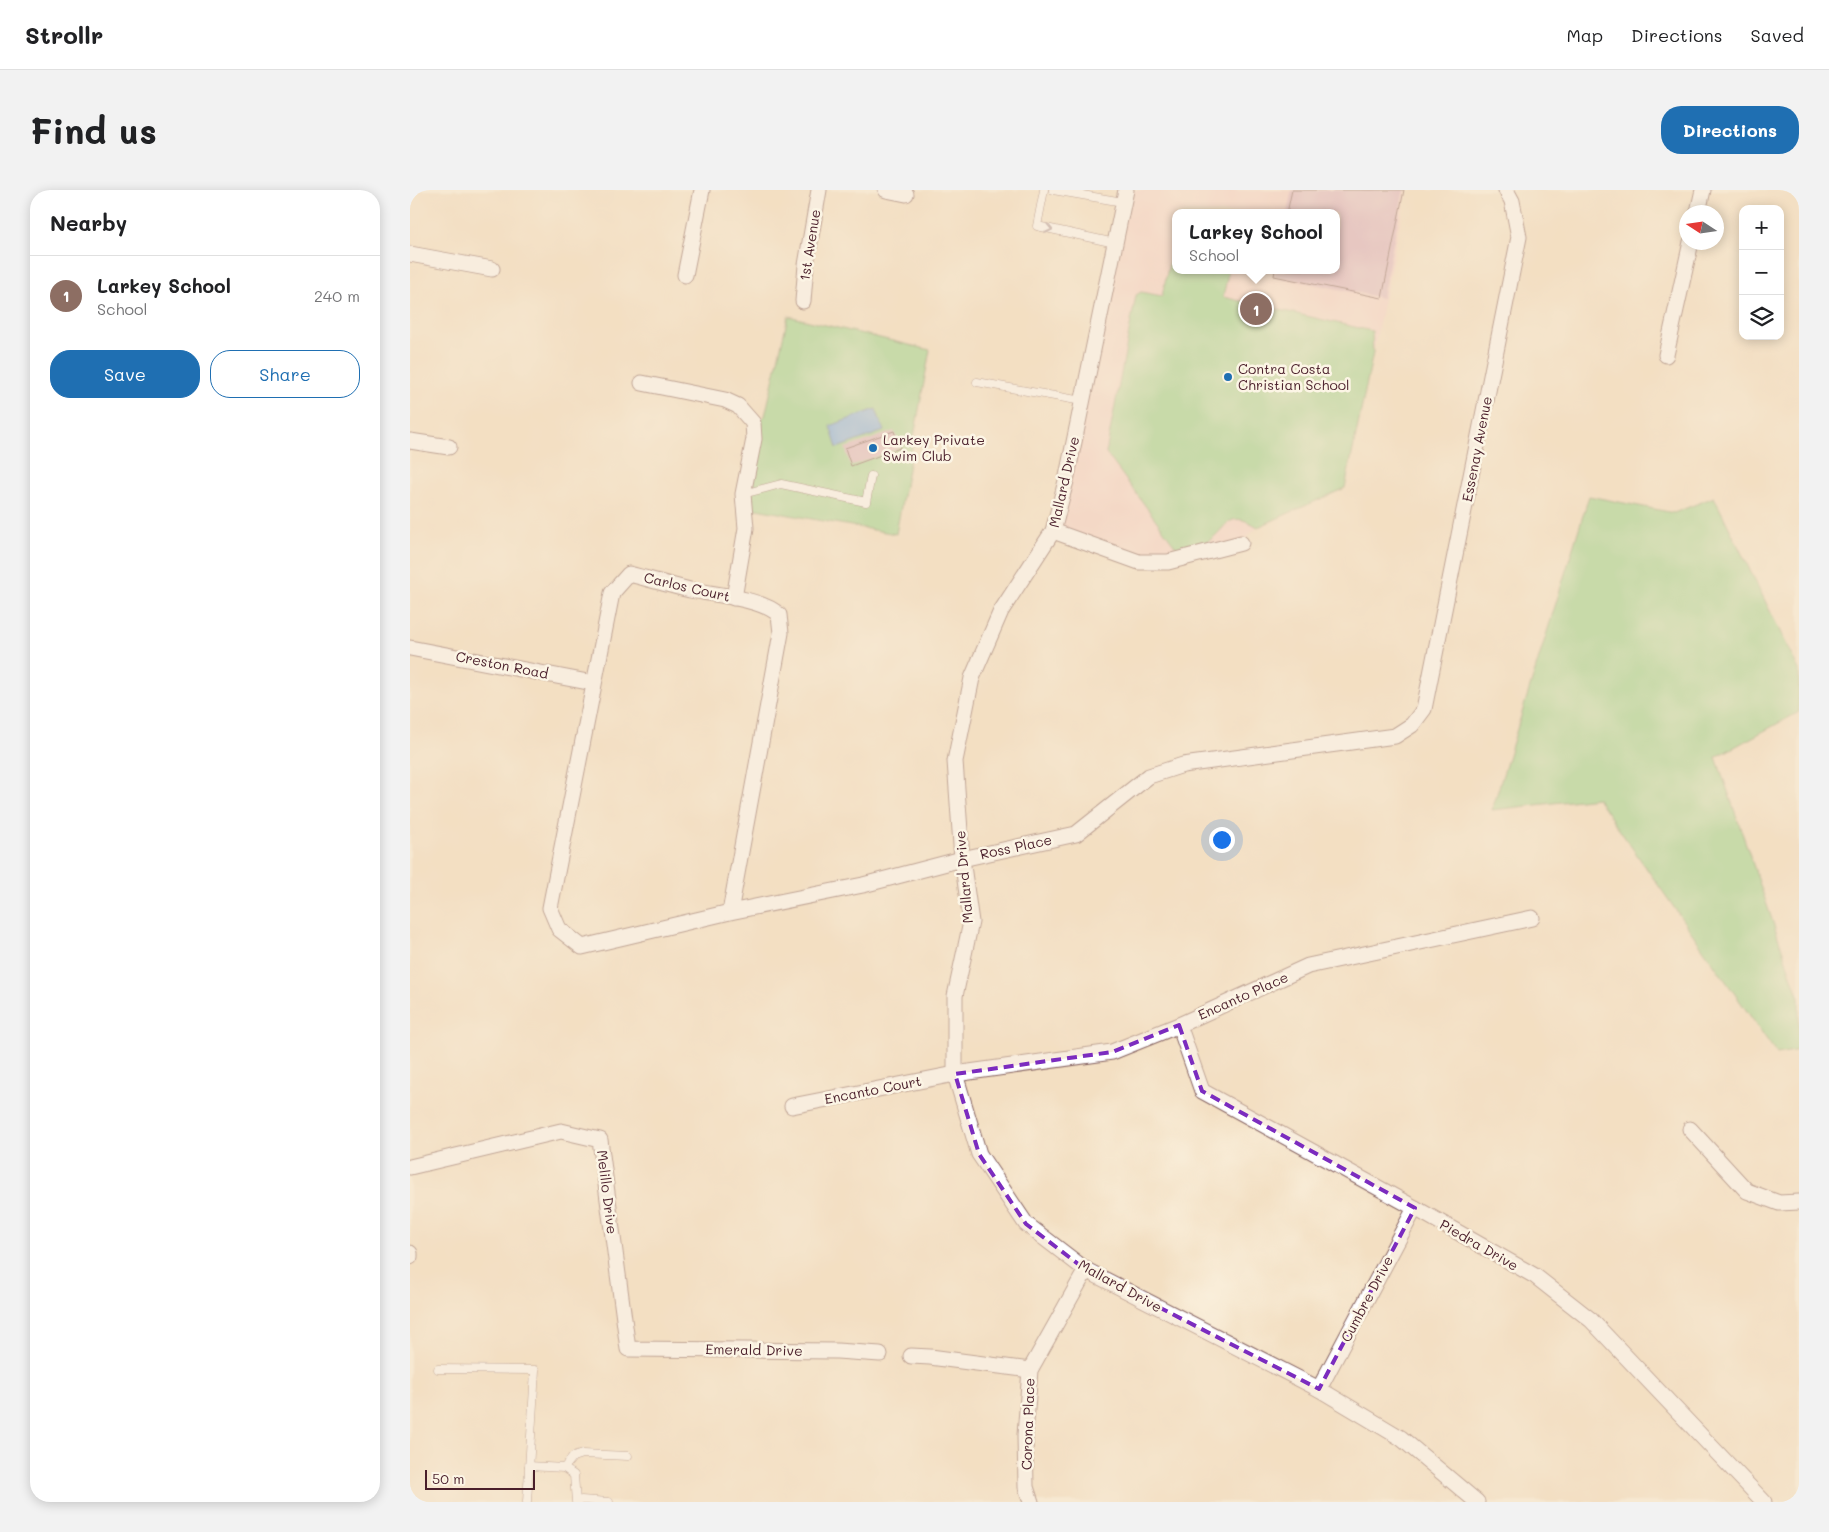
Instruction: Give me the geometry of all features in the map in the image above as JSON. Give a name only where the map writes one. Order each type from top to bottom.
[{"type":"street","points":[[685,275],[702,190]]},
{"type":"street","name":"1st Avenue","points":[[802,301],[819,190]]},
{"type":"street","points":[[886,190],[906,194]]},
{"type":"street","name":"Essenay Avenue","points":[[1424,708],[1519,237],[1512,201],[1506,190]]},
{"type":"street","points":[[1700,205],[1703,190]]},
{"type":"street","name":"Mallard Drive","points":[[1124,196],[1066,481],[1053,532],[1002,611],[972,678],[955,761],[962,859],[971,922],[955,996],[955,1074],[979,1154],[1026,1224],[1086,1270],[1319,1389],[1401,1438],[1477,1502]]},
{"type":"street","points":[[1666,355],[1689,250]]},
{"type":"street","points":[[410,254],[492,269]]},
{"type":"street","points":[[642,383],[725,400],[738,406],[753,423],[754,439],[744,494],[746,528],[734,598]]},
{"type":"street","points":[[410,441],[449,447]]},
{"type":"street","points":[[1053,532],[1139,562],[1168,562],[1241,543]]},
{"type":"street","name":"Carlos Court","points":[[582,946],[558,929],[550,908],[612,593],[629,574],[734,598],[775,611],[779,615],[781,633],[730,912]]},
{"type":"street","name":"Creston Road","points":[[410,648],[593,683]]},
{"type":"street","name":"Ross Place","points":[[582,946],[730,912],[863,885],[962,859],[1076,834],[1149,776],[1183,765],[1395,736],[1412,725],[1424,708]]},
{"type":"street","name":"Encanto Place","points":[[955,1074],[1112,1052],[1179,1025],[1308,966],[1532,918]]},
{"type":"street","name":"Piedra Drive","points":[[1179,1025],[1202,1092],[1415,1208],[1534,1276],[1591,1320],[1764,1502]]},
{"type":"street","name":"Encanto Court","points":[[792,1106],[955,1074]]},
{"type":"street","points":[[1690,1129],[1747,1191],[1779,1203],[1799,1202]]},
{"type":"street","name":"Melillo Drive","points":[[410,1168],[561,1131],[600,1140],[628,1349]]},
{"type":"street","name":"Cumbre Drive","points":[[1319,1389],[1415,1208]]},
{"type":"street","name":"Corona Place","points":[[1031,1502],[1026,1487],[1025,1435],[1030,1370],[1086,1270]]},
{"type":"street","name":"Emerald Drive","points":[[628,1349],[837,1351],[880,1354]]},
{"type":"street","points":[[911,1356],[1030,1370]]},
{"type":"lane","points":[[1044,190],[1038,226],[1115,243]]},
{"type":"lane","points":[[1054,190],[1124,196]]},
{"type":"lane","points":[[977,382],[1082,401]]},
{"type":"lane","points":[[744,494],[781,484],[866,502],[871,476]]},
{"type":"lane","points":[[438,1369],[535,1370],[527,1502]]},
{"type":"lane","points":[[564,1468],[573,1457],[582,1454],[628,1456]]},
{"type":"lane","points":[[529,1466],[564,1468],[574,1475],[576,1502],[581,1500],[609,1502]]},
{"type":"highlighted area","points":[[1179,1025],[1202,1091],[1415,1208],[1319,1389],[1086,1270],[1026,1224],[979,1154],[955,1074],[1112,1052]]},
{"type":"shaded area","name":"Contra Costa Christian School","points":[[1126,190],[1407,190],[1345,488],[1258,527],[1241,543],[1139,562],[1053,531]]},
{"type":"green space","points":[[1172,249],[1172,274],[1228,274],[1223,297],[1372,331],[1373,353],[1345,488],[1258,527],[1247,521],[1233,520],[1205,543],[1179,551],[1106,453],[1136,295],[1141,292],[1162,296]]},
{"type":"green space","points":[[788,316],[930,350],[896,534],[745,507],[753,423],[765,416]]},
{"type":"green space","points":[[1589,496],[1674,513],[1714,497],[1799,670],[1799,712],[1716,757],[1799,998],[1799,1050],[1777,1054],[1597,798],[1492,810]]},
{"type":"water","points":[[876,409],[884,431],[837,448],[830,426]]},
{"type":"building","points":[[1292,190],[1404,190],[1382,298],[1274,276],[1274,274],[1340,274],[1340,209],[1288,209]]},
{"type":"building","name":"Larkey Private Swim Club","points":[[894,431],[900,448],[851,466],[845,448]]},
{"type":"place","name":"Larkey School","points":[[1256,309]]},
{"type":"place","name":"Contra Costa Christian School","points":[[1228,377]]},
{"type":"place","name":"Larkey Private Swim Club","points":[[873,448]]}]
